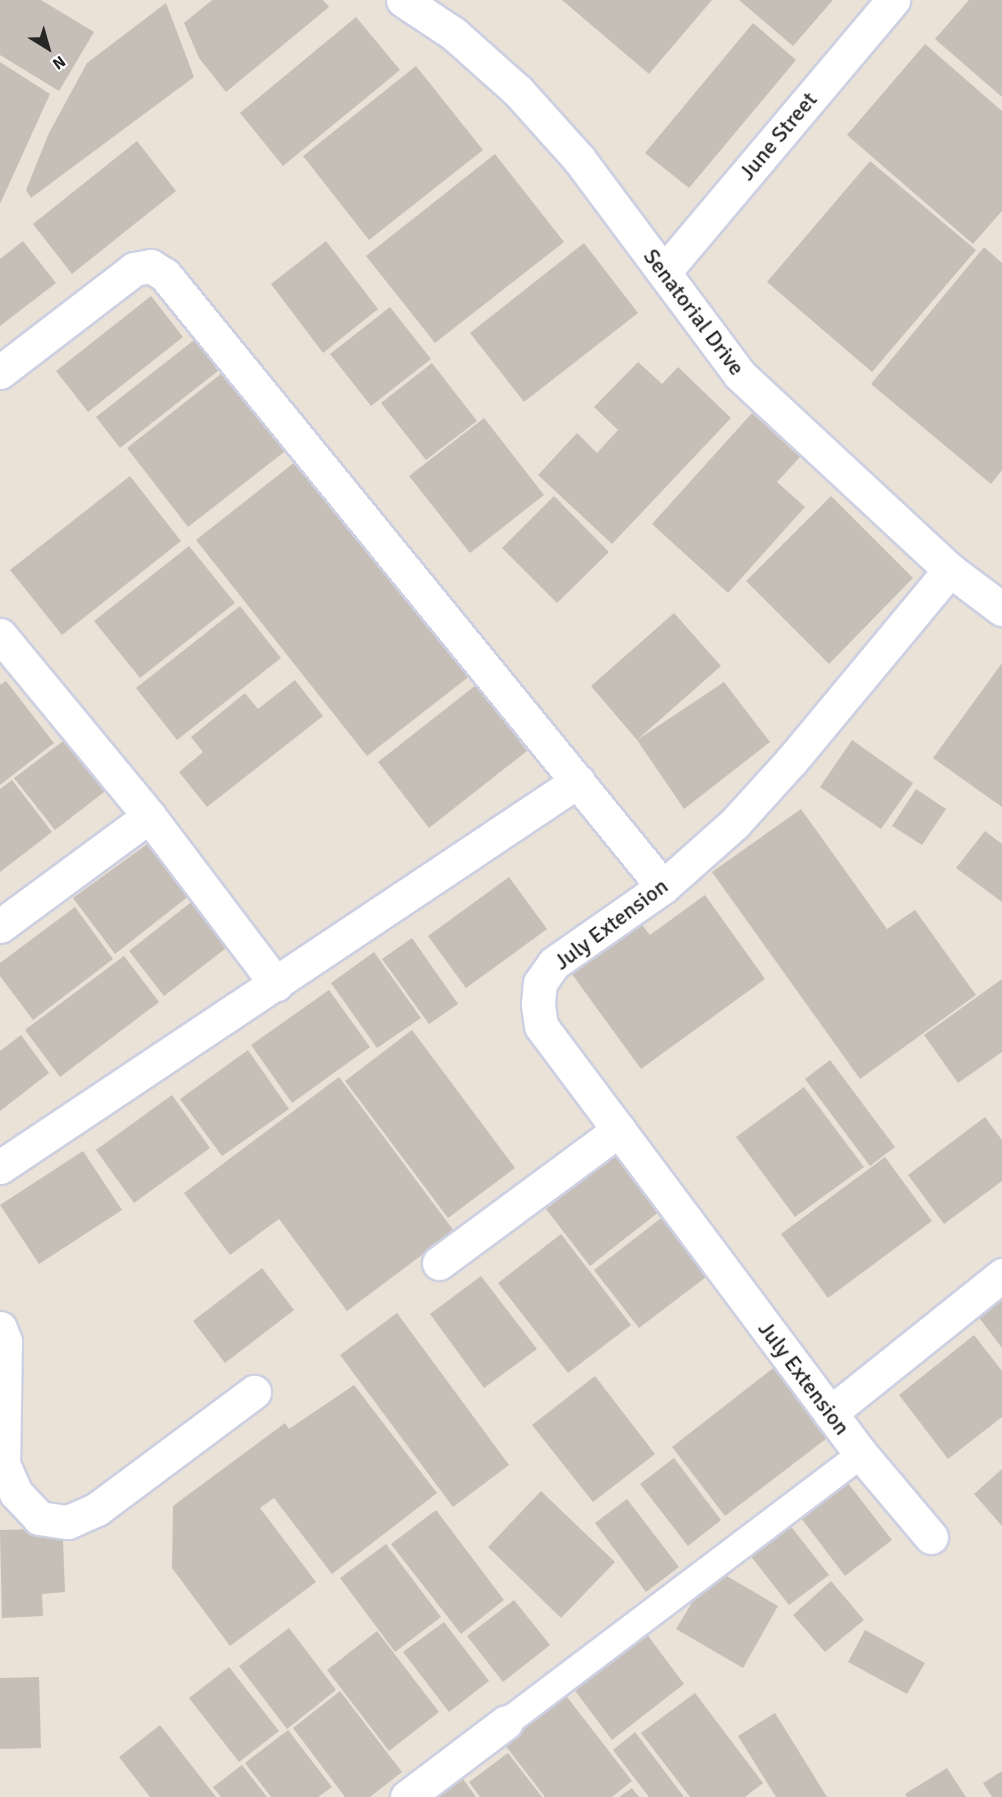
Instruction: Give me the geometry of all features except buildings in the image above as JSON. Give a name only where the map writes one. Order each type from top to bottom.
[{"type":"street","name":"Senatorial Drive","points":[[403,0],[454,34],[518,91],[579,159],[740,375],[950,570],[998,597]]},
{"type":"street","name":"June Street","points":[[664,272],[893,0]]},
{"type":"street","points":[[0,372],[134,269],[151,266],[165,275],[663,887]]},
{"type":"street","name":"July Extension","points":[[932,1537],[861,1454],[541,1026],[540,982],[554,963],[663,887],[734,824],[785,768],[950,570]]},
{"type":"street","points":[[6,652],[149,816],[276,984]]},
{"type":"street","points":[[0,1167],[578,781]]},
{"type":"street","points":[[0,926],[149,816]]},
{"type":"street","points":[[439,1263],[619,1130]]},
{"type":"street","points":[[830,1413],[1002,1275]]},
{"type":"street","points":[[0,1328],[5,1341],[3,1464],[16,1493],[39,1518],[68,1522],[97,1509],[254,1392]]},
{"type":"street","name":"July Extension","points":[[407,1797],[506,1722]]},
{"type":"lane","name":"July Extension","points":[[506,1722],[861,1454]]}]
